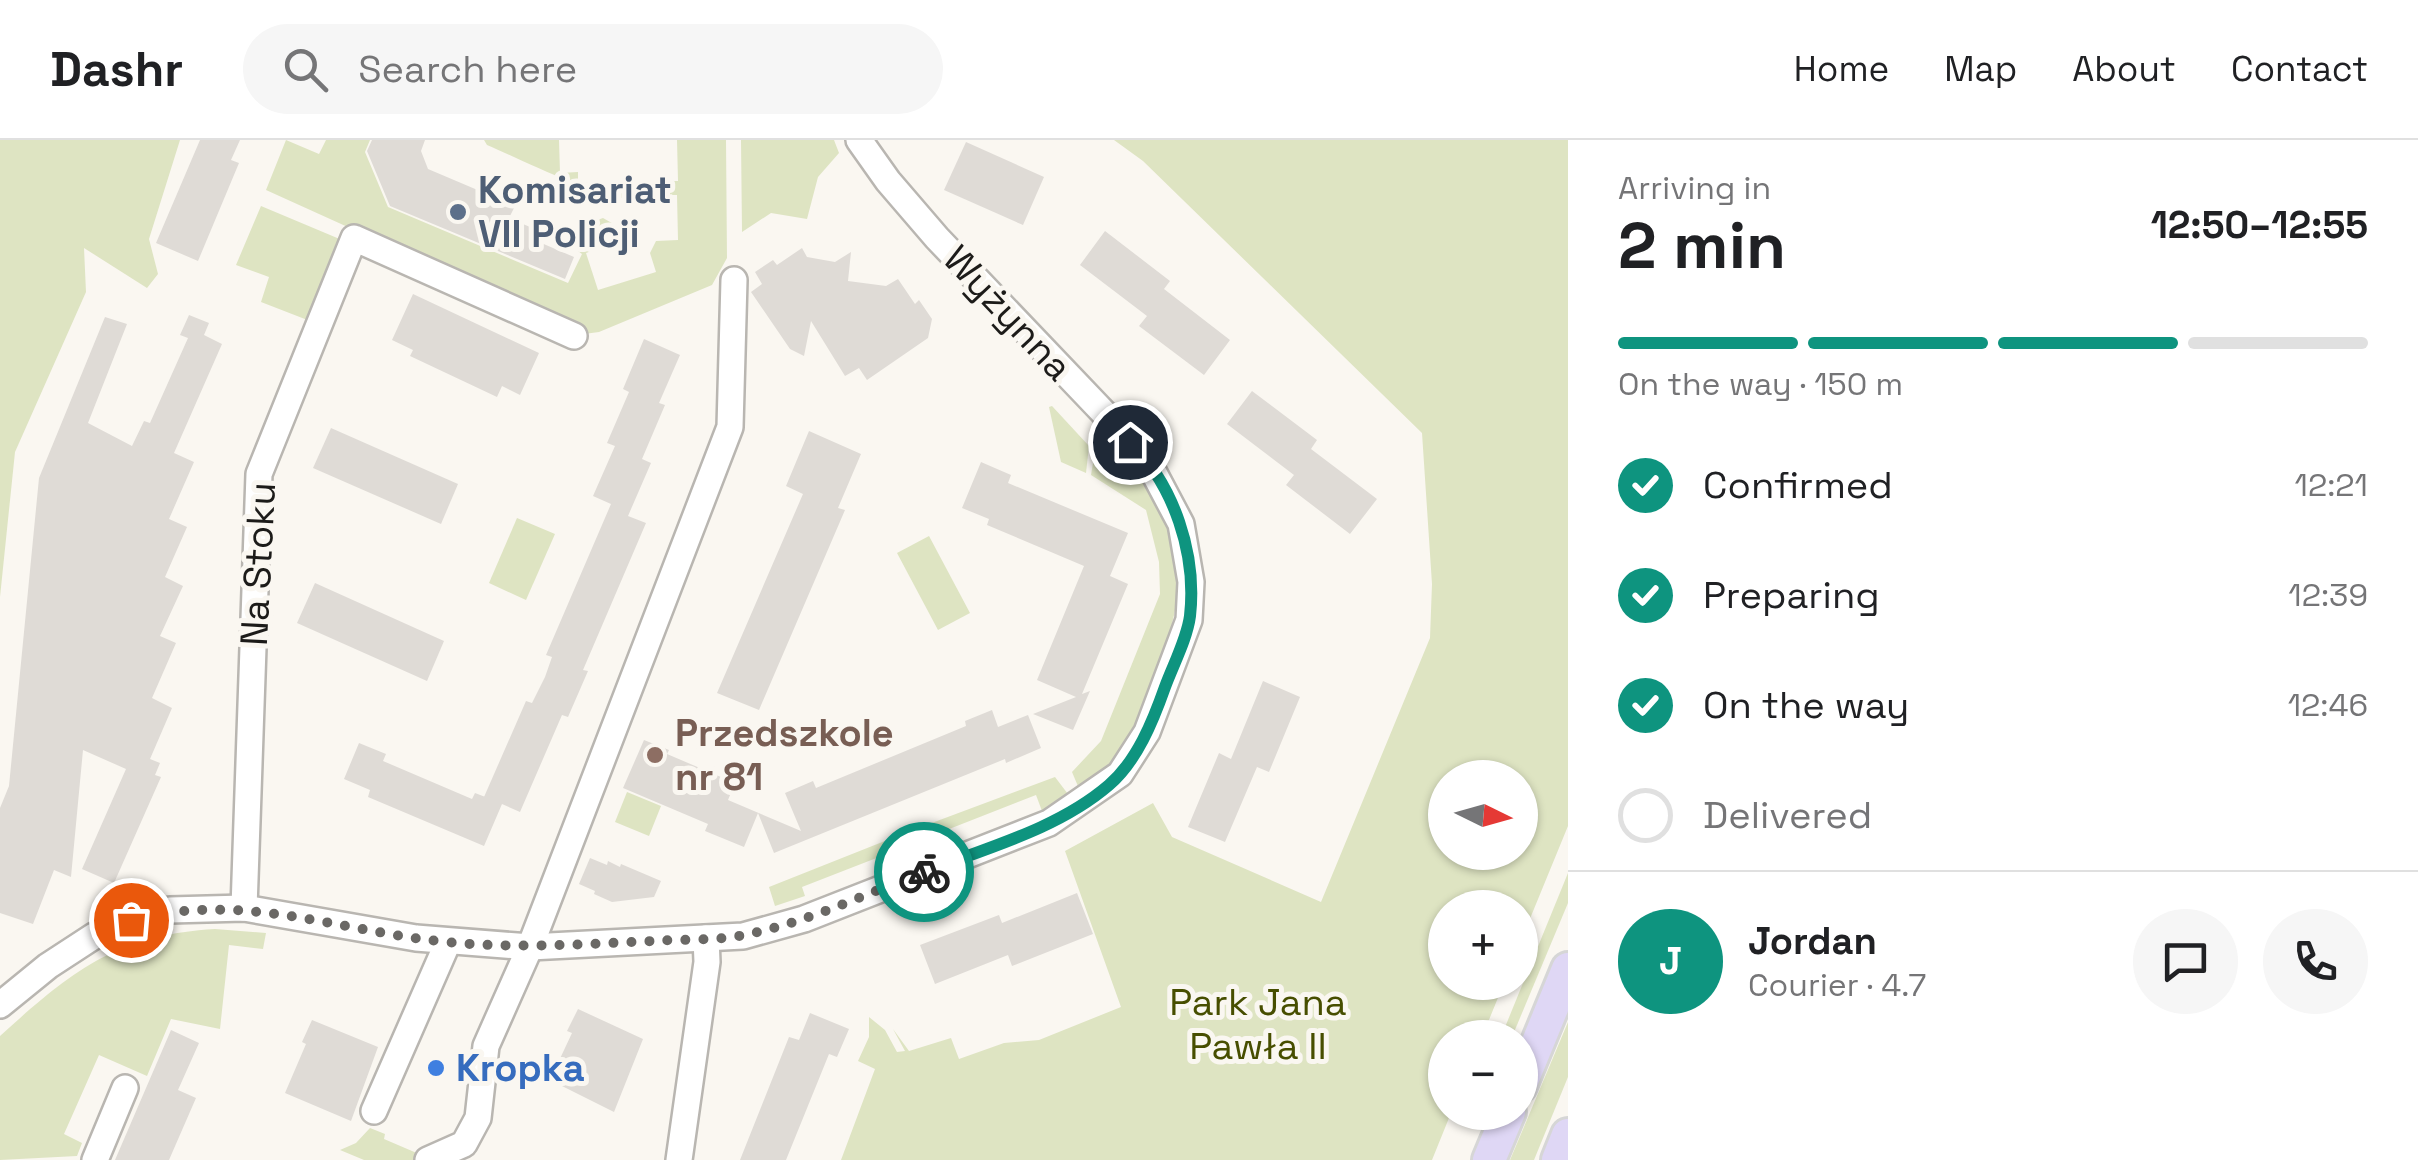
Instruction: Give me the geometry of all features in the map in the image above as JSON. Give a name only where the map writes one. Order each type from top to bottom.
[{"type":"main road","points":[[1538,1042],[1568,969]]},
{"type":"main road","points":[[1489,1160],[1502,1130]]},
{"type":"main road","points":[[1558,1160],[1568,1135]]},
{"type":"street","name":"Wyżynna","points":[[0,1005],[72,950],[131,920],[170,910],[244,908],[448,942],[530,947],[743,936],[804,919],[1049,823],[1107,787],[1132,758],[1160,702],[1190,620],[1192,582],[1180,524],[1144,456],[937,238],[859,140]]},
{"type":"street","name":"Na Stoku","points":[[244,908],[259,474],[354,238],[574,336]]},
{"type":"street","points":[[428,1160],[464,1144],[478,1118],[486,1046],[530,947],[730,426],[734,280]]},
{"type":"street","points":[[679,1160],[707,962],[706,938]]},
{"type":"street","points":[[374,1111],[448,942]]},
{"type":"street","points":[[95,1160],[125,1088]]},
{"type":"green space","points":[[0,140],[180,140],[149,239],[158,274],[147,288],[84,248],[86,292],[15,452],[0,597]]},
{"type":"green space","points":[[286,140],[319,154],[326,140],[370,140],[365,152],[388,207],[568,283],[582,254],[578,251],[589,223],[603,218],[617,226],[620,234],[612,243],[606,225],[590,231],[594,250],[586,253],[598,290],[656,272],[650,253],[656,241],[678,240],[677,195],[658,195],[658,181],[678,181],[677,140],[726,140],[727,258],[712,285],[599,332],[584,334],[266,190]]},
{"type":"green space","points":[[484,140],[559,140],[560,173],[578,172],[578,183],[635,182],[627,198],[615,197],[558,177],[487,145]]},
{"type":"green space","points":[[741,140],[834,140],[839,153],[818,177],[807,219],[771,213],[742,232]]},
{"type":"green space","name":"Park Jana Pawła II","points":[[1114,140],[1568,140],[1568,826],[1538,899],[1538,890],[1428,890],[1428,1000],[1497,1000],[1489,1020],[1428,1020],[1428,1130],[1444,1130],[1432,1160],[841,1160],[875,1069],[858,1061],[869,1037],[869,1017],[885,1030],[897,1052],[905,1051],[893,1029],[909,1051],[951,1038],[959,1059],[1004,1043],[1039,1040],[1121,1007],[1065,851],[1153,803],[1172,837],[1321,902],[1430,638],[1432,584],[1422,433],[1143,161]]},
{"type":"green space","points":[[261,206],[342,240],[310,321],[261,302],[269,277],[236,265]]},
{"type":"green space","points":[[1049,407],[1089,446],[1086,473],[1061,462]]},
{"type":"green space","points":[[1095,451],[1119,477],[1135,461],[1168,531],[1176,561],[1178,594],[1159,667],[1129,738],[1115,758],[1080,791],[1072,772],[1101,741],[1160,594],[1159,562],[1146,510],[1091,475]]},
{"type":"green space","points":[[517,518],[555,534],[526,600],[489,583]]},
{"type":"green space","points":[[929,536],[970,613],[938,630],[897,553]]},
{"type":"green space","points":[[1055,777],[1071,798],[1042,811],[1036,795],[939,833],[942,842],[936,844],[929,824]]},
{"type":"green space","points":[[627,792],[661,806],[649,836],[615,822]]},
{"type":"green space","points":[[910,831],[915,843],[802,887],[805,896],[775,906],[769,887]]},
{"type":"green space","points":[[1568,873],[1568,903],[1538,975],[1538,946]]},
{"type":"green space","points":[[215,929],[266,933],[263,949],[229,945],[220,1029],[171,1019],[147,1076],[99,1055],[64,1134],[82,1143],[77,1156],[0,1160],[0,1036],[49,993],[97,961],[149,939]]},
{"type":"green space","points":[[1516,1000],[1527,1000],[1519,1020],[1508,1020]]},
{"type":"green space","points":[[1568,1022],[1568,1077],[1534,1160],[1510,1160],[1523,1130],[1538,1130],[1538,1093]]},
{"type":"green space","points":[[370,1128],[385,1134],[384,1139],[433,1160],[364,1160],[340,1150],[356,1143]]},
{"type":"building","points":[[200,140],[240,140],[231,160],[239,163],[198,261],[156,243]]},
{"type":"building","name":"Komisariat VII Policji","points":[[372,140],[425,140],[421,151],[428,169],[515,206],[509,218],[544,233],[539,242],[574,257],[565,279],[390,206],[367,151]]},
{"type":"building","points":[[966,142],[1044,177],[1023,225],[944,190]]},
{"type":"building","points":[[1105,231],[1170,281],[1164,289],[1230,340],[1204,375],[1139,326],[1147,316],[1080,265]]},
{"type":"building","points":[[802,248],[807,257],[835,262],[851,252],[848,281],[886,286],[898,279],[915,304],[919,300],[932,319],[928,338],[867,380],[859,368],[845,376],[811,321],[804,356],[790,349],[751,292],[762,284],[755,272],[773,260],[777,265]]},
{"type":"building","points":[[413,294],[539,353],[520,395],[502,386],[497,397],[410,356],[413,350],[392,340]]},
{"type":"building","points":[[189,315],[209,323],[204,335],[222,344],[174,453],[194,462],[169,519],[187,527],[165,577],[183,586],[160,636],[176,643],[152,698],[172,708],[150,759],[160,763],[155,775],[161,777],[114,883],[82,869],[126,769],[83,750],[71,877],[54,870],[33,924],[0,913],[0,808],[9,786],[39,478],[105,317],[127,324],[88,423],[132,446],[144,421],[150,423],[188,338],[180,335]]},
{"type":"building","points":[[644,339],[680,355],[659,403],[665,405],[642,459],[651,463],[628,516],[646,523],[583,670],[588,671],[568,717],[562,715],[520,812],[502,804],[484,846],[368,797],[370,790],[344,779],[359,743],[386,754],[383,761],[472,799],[475,793],[484,797],[526,701],[532,703],[545,677],[552,657],[546,655],[611,504],[593,496],[615,446],[607,443],[629,392],[623,389]]},
{"type":"building","points":[[1252,391],[1317,440],[1311,449],[1377,499],[1350,534],[1286,485],[1294,475],[1227,424]]},
{"type":"building","points":[[331,428],[458,484],[441,524],[313,468]]},
{"type":"building","points":[[809,431],[861,454],[838,508],[845,510],[759,710],[717,693],[803,494],[786,486]]},
{"type":"building","points":[[981,462],[1011,475],[1008,483],[1128,533],[1110,576],[1128,584],[1082,694],[1090,691],[1073,730],[1033,714],[1076,697],[1037,680],[1084,566],[987,525],[989,519],[962,508]]},
{"type":"building","points":[[315,583],[444,641],[427,681],[297,623]]},
{"type":"building","points":[[1263,681],[1300,697],[1269,772],[1257,767],[1225,842],[1188,827],[1219,753],[1231,759]]},
{"type":"building","points":[[992,710],[998,727],[1028,715],[1041,748],[774,853],[758,813],[744,847],[705,831],[708,824],[623,788],[644,740],[735,783],[728,800],[801,831],[785,793],[813,781],[816,788],[966,726],[965,721]]},
{"type":"building","points":[[590,858],[607,865],[608,861],[620,867],[621,864],[661,881],[654,897],[612,902],[594,894],[595,891],[579,884]]},
{"type":"building","points":[[1077,893],[1093,934],[1012,966],[1008,955],[935,984],[920,945],[999,915],[1002,923]]},
{"type":"building","points":[[578,1009],[643,1039],[614,1112],[550,1080],[572,1033],[567,1031]]},
{"type":"building","points":[[810,1013],[849,1029],[837,1057],[829,1054],[786,1160],[740,1160],[789,1037],[799,1040]]},
{"type":"building","points":[[312,1020],[378,1047],[351,1121],[285,1093]]},
{"type":"building","points":[[171,1030],[199,1043],[178,1090],[196,1098],[169,1160],[115,1160]]},
{"type":"way so far","points":[[131,920],[170,910],[244,908],[416,938],[530,947],[743,936],[804,919],[924,872]]},
{"type":"place","name":"Komisariat VII Policji","points":[[458,212]]},
{"type":"place","name":"Przedszkole nr 81","points":[[655,755]]},
{"type":"place","name":"Kropka","points":[[436,1068]]},
{"type":"route","points":[[924,872],[1049,823],[1079,806],[1120,774],[1147,732],[1190,620],[1192,582],[1180,524],[1164,488],[1130,442]]}]
